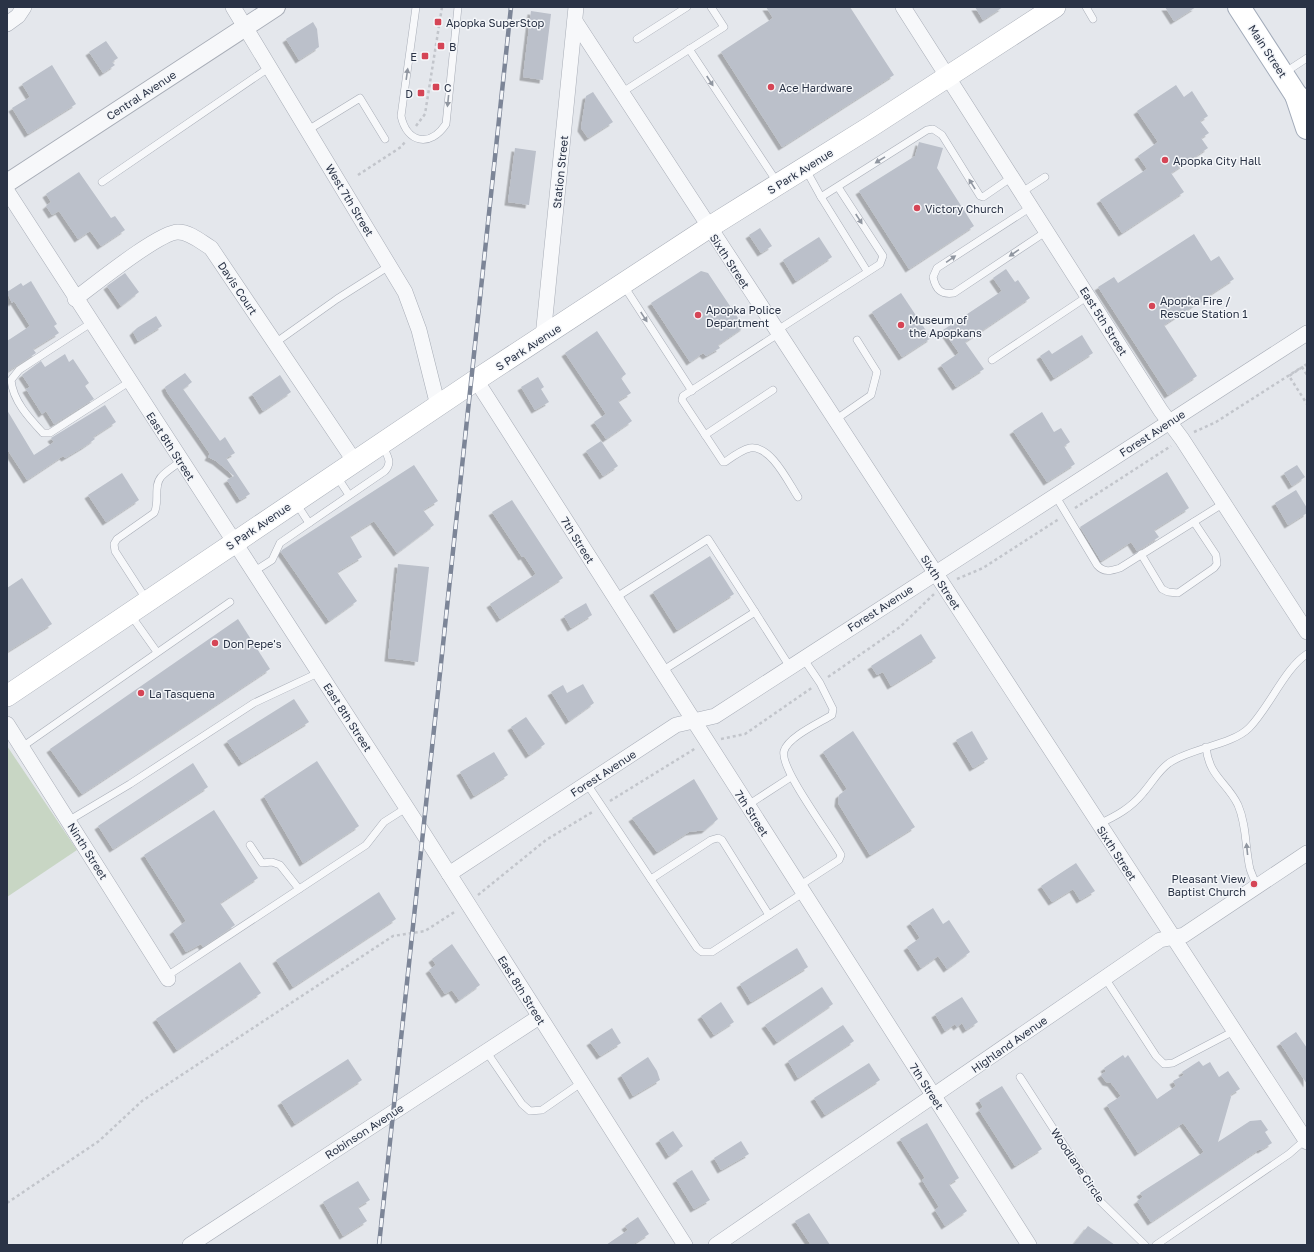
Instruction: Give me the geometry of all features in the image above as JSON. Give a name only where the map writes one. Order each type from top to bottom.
[{"type":"main road","name":"S Park Avenue","points":[[7,696],[476,380],[708,228],[779,185],[1055,7]]},
{"type":"main road","name":"Main Street","points":[[1239,7],[1302,100],[1307,128]]},
{"type":"street","points":[[7,24],[18,16],[24,7]]},
{"type":"street","name":"West 7th Street","points":[[233,7],[405,292],[419,330],[438,406]]},
{"type":"street","name":"Central Avenue","points":[[7,183],[276,7]]},
{"type":"street","name":"East 5th Street","points":[[903,7],[1088,296],[1307,632]]},
{"type":"street","name":"Sixth Street","points":[[576,14],[621,92],[708,228],[935,572],[1172,938],[1306,1140]]},
{"type":"street","name":"Station Street","points":[[543,337],[576,14]]},
{"type":"street","name":"East 8th Street","points":[[7,191],[75,299],[468,903],[685,1245]]},
{"type":"street","name":"Davis Court","points":[[75,299],[159,238],[178,232],[190,234],[211,248],[355,462]]},
{"type":"street","name":"Forest Avenue","points":[[449,874],[676,725],[715,716],[1307,332]]},
{"type":"street","name":"7th Street","points":[[476,380],[1029,1245]]},
{"type":"street","name":"Ninth Street","points":[[7,724],[167,977]]},
{"type":"street","name":"Highland Avenue","points":[[716,1245],[1160,940],[1184,935],[1307,853]]},
{"type":"street","name":"Robinson Avenue","points":[[190,1245],[539,1016]]},
{"type":"lane","points":[[416,7],[401,116],[403,126],[410,134],[421,140],[430,139],[440,134],[446,124],[458,7]]},
{"type":"lane","points":[[637,39],[687,7]]},
{"type":"lane","points":[[621,92],[724,27],[711,7]]},
{"type":"lane","points":[[1086,7],[1093,19]]},
{"type":"lane","points":[[689,49],[779,185]]},
{"type":"lane","points":[[1283,74],[1307,58]]},
{"type":"lane","points":[[102,182],[270,67]]},
{"type":"lane","points":[[308,130],[360,98],[385,139]]},
{"type":"lane","points":[[821,197],[927,130],[933,129],[942,135],[980,196],[983,197],[1012,177]]},
{"type":"lane","points":[[805,168],[821,197],[867,271]]},
{"type":"lane","points":[[1022,192],[1045,177]]},
{"type":"lane","points":[[798,497],[770,456],[760,450],[751,448],[744,450],[723,462],[682,400],[683,396],[867,271],[880,264],[883,256],[838,187]]},
{"type":"lane","points":[[1031,207],[938,268],[933,277],[939,292],[945,294],[954,293],[1047,231]]},
{"type":"lane","points":[[275,343],[389,266]]},
{"type":"lane","points":[[623,284],[692,391]]},
{"type":"lane","points":[[992,360],[1088,296]]},
{"type":"lane","points":[[91,323],[19,370],[11,380],[12,390],[28,418],[43,433],[50,433],[129,382]]},
{"type":"lane","points":[[835,420],[871,395],[875,383],[877,372],[857,340]]},
{"type":"lane","points":[[705,435],[773,390]]},
{"type":"lane","points":[[253,572],[272,560],[280,543],[384,471],[389,466],[389,460],[382,444]]},
{"type":"lane","points":[[147,601],[116,551],[114,544],[118,539],[154,513],[157,507],[158,484],[160,478],[181,461]]},
{"type":"lane","points":[[336,475],[349,496]]},
{"type":"lane","points":[[1055,495],[1101,568],[1112,571],[1224,503]]},
{"type":"lane","points":[[294,502],[309,523]]},
{"type":"lane","points":[[1141,554],[1162,589],[1168,592],[1178,593],[1218,564],[1216,555],[1194,522]]},
{"type":"lane","points":[[615,598],[708,539],[790,667]]},
{"type":"lane","points":[[22,747],[230,602]]},
{"type":"lane","points":[[662,671],[755,612]]},
{"type":"lane","points":[[129,613],[157,652]]},
{"type":"lane","points":[[1099,824],[1124,812],[1143,794],[1168,764],[1182,756],[1234,737],[1248,730],[1290,672],[1307,654]]},
{"type":"lane","points":[[587,784],[697,948],[702,952],[712,952],[769,915],[839,860],[841,855],[791,777],[784,762],[784,752],[791,741],[832,715],[832,704],[803,658]]},
{"type":"lane","points":[[68,821],[130,784],[254,703],[318,672]]},
{"type":"lane","points":[[1206,747],[1207,758],[1213,773],[1238,805],[1246,835],[1250,870],[1257,887]]},
{"type":"lane","points":[[748,806],[791,777]]},
{"type":"lane","points":[[167,977],[299,888],[366,845],[384,822],[406,808]]},
{"type":"lane","points":[[651,879],[711,840],[718,838],[722,840],[769,915]]},
{"type":"lane","points":[[250,845],[262,863],[272,862],[280,865],[299,888]]},
{"type":"lane","points":[[1104,978],[1156,1056],[1164,1064],[1173,1063],[1234,1031]]},
{"type":"lane","points":[[486,1051],[522,1104],[530,1111],[542,1110],[581,1083]]},
{"type":"lane","name":"Woodlane Circle","points":[[1020,1077],[1100,1201],[1145,1245]]},
{"type":"lane","points":[[1156,1245],[1289,1154],[1306,1140]]},
{"type":"path","points":[[358,175],[401,147],[425,114],[442,7]]},
{"type":"path","points":[[1307,364],[1289,376],[1307,404]]},
{"type":"path","points":[[7,1203],[99,1141],[142,1101],[393,936],[425,931],[468,903],[546,840],[602,805],[706,741],[745,734],[900,627],[925,600],[944,587],[983,568],[1182,439],[1198,429],[1216,422],[1302,367],[1307,375]]},
{"type":"green space","points":[[7,746],[77,850],[7,897]]},
{"type":"building","points":[[766,7],[850,7],[894,75],[782,147],[721,52],[773,18]]},
{"type":"building","points":[[975,7],[1003,7],[983,20]]},
{"type":"building","points":[[1165,7],[1196,7],[1174,21]]},
{"type":"building","points":[[531,11],[551,14],[543,80],[523,77]]},
{"type":"building","points":[[313,22],[317,29],[319,47],[299,60],[286,39]]},
{"type":"building","points":[[106,41],[118,58],[112,62],[115,65],[103,73],[89,52]]},
{"type":"building","points":[[52,65],[76,104],[28,134],[12,108],[30,97],[22,84]]},
{"type":"building","name":"Apopka City Hall","points":[[1176,85],[1184,97],[1192,91],[1208,116],[1200,121],[1209,133],[1201,138],[1208,148],[1171,173],[1184,192],[1122,233],[1100,200],[1147,169],[1138,156],[1158,142],[1137,111]]},
{"type":"building","points":[[593,92],[613,122],[588,138],[581,128],[586,96]]},
{"type":"building","name":"Victory Church","points":[[919,142],[943,148],[937,168],[974,226],[909,269],[859,191],[915,156]]},
{"type":"building","points":[[515,148],[536,151],[529,205],[508,202]]},
{"type":"building","points":[[79,172],[111,218],[115,216],[125,230],[101,246],[90,231],[78,239],[59,211],[52,215],[46,206],[51,202],[46,194]]},
{"type":"building","points":[[760,228],[772,246],[761,253],[749,235]]},
{"type":"building","name":"Apopka Fire / Rescue Station 1","points":[[1194,234],[1211,261],[1219,256],[1234,279],[1164,325],[1197,376],[1168,395],[1098,287],[1114,277],[1118,283]]},
{"type":"building","points":[[819,237],[832,257],[796,281],[783,260]]},
{"type":"building","points":[[1006,269],[1015,282],[1018,280],[1030,298],[965,342],[984,369],[956,387],[941,365],[959,353],[943,330],[1002,291],[993,278]]},
{"type":"building","name":"Apopka Police Department","points":[[701,271],[708,273],[744,327],[718,345],[720,348],[706,356],[703,353],[690,362],[651,303]]},
{"type":"building","points":[[125,273],[139,292],[121,306],[107,286]]},
{"type":"building","points":[[31,281],[57,324],[54,326],[59,333],[33,349],[36,353],[7,372],[7,341],[30,326],[14,301],[12,303],[7,292],[21,283],[23,286]]},
{"type":"building","name":"Museum of the Apopkans","points":[[901,293],[931,338],[902,357],[872,312]]},
{"type":"building","points":[[156,316],[162,326],[138,341],[133,332]]},
{"type":"building","points":[[597,331],[626,374],[621,378],[631,393],[618,401],[632,421],[606,439],[594,422],[606,414],[565,353]]},
{"type":"building","points":[[1082,335],[1093,353],[1054,378],[1040,356],[1049,350],[1052,354]]},
{"type":"building","points":[[65,354],[69,362],[73,359],[89,383],[85,386],[94,399],[54,424],[46,411],[42,414],[26,389],[30,387],[22,375],[41,361],[45,367]]},
{"type":"building","points":[[185,373],[192,382],[183,389],[220,441],[225,437],[235,453],[226,458],[250,494],[240,500],[227,480],[234,476],[216,461],[208,457],[210,454],[167,392],[165,387]]},
{"type":"building","points":[[280,375],[291,392],[263,411],[252,394]]},
{"type":"building","points":[[538,377],[544,387],[541,389],[549,402],[535,410],[521,387]]},
{"type":"building","points":[[105,405],[116,422],[93,437],[95,439],[85,446],[65,458],[63,456],[27,480],[7,449],[7,410],[34,455],[54,442],[51,438]]},
{"type":"building","points":[[1042,412],[1054,432],[1061,428],[1070,442],[1064,446],[1075,464],[1047,482],[1013,431]]},
{"type":"building","points":[[601,441],[618,466],[603,476],[586,451]]},
{"type":"building","points":[[414,465],[438,501],[423,510],[434,525],[397,553],[374,521],[350,536],[362,557],[337,572],[357,601],[329,621],[281,552],[282,550]]},
{"type":"building","points":[[1297,465],[1305,477],[1292,486],[1284,473]]},
{"type":"building","points":[[1167,472],[1189,508],[1154,530],[1159,537],[1137,551],[1131,542],[1101,561],[1080,527]]},
{"type":"building","points":[[122,473],[139,500],[106,522],[88,495]]},
{"type":"building","points":[[1296,490],[1307,508],[1307,513],[1288,525],[1275,503]]},
{"type":"building","points":[[512,500],[563,578],[500,619],[490,604],[536,574],[524,556],[522,557],[492,512]]},
{"type":"building","points":[[710,556],[734,594],[677,630],[653,592]]},
{"type":"building","points":[[398,564],[429,567],[418,662],[388,658]]},
{"type":"building","points":[[22,578],[52,624],[7,652],[7,588]]},
{"type":"building","points":[[586,603],[592,615],[571,628],[564,616]]},
{"type":"building","points":[[238,619],[270,669],[82,794],[50,749]]},
{"type":"building","points":[[921,634],[936,658],[891,686],[883,672],[877,675],[871,666]]},
{"type":"building","points":[[583,684],[594,703],[569,721],[551,692],[563,685],[567,693]]},
{"type":"building","points":[[294,699],[309,722],[242,763],[227,741]]},
{"type":"building","points":[[526,717],[545,744],[529,755],[511,727]]},
{"type":"building","points":[[853,731],[915,827],[870,855],[838,803],[839,795],[847,789],[823,752]]},
{"type":"building","points":[[972,731],[988,759],[973,768],[956,740]]},
{"type":"building","points":[[494,752],[508,775],[474,796],[460,772]]},
{"type":"building","points":[[317,761],[359,826],[303,863],[264,796]]},
{"type":"building","points":[[193,763],[208,787],[113,849],[98,826]]},
{"type":"building","points":[[694,779],[718,819],[705,830],[689,832],[657,852],[632,818]]},
{"type":"building","points":[[214,810],[258,878],[220,903],[235,925],[203,947],[201,944],[186,952],[173,931],[186,921],[144,855]]},
{"type":"building","points":[[1076,863],[1095,891],[1080,900],[1073,889],[1052,902],[1041,886]]},
{"type":"building","points":[[379,892],[396,919],[293,987],[276,960]]},
{"type":"building","points":[[933,908],[943,924],[949,920],[970,952],[947,969],[938,956],[921,968],[907,947],[920,938],[910,923]]},
{"type":"building","points":[[452,944],[480,985],[459,1000],[452,990],[445,994],[429,970],[436,965],[432,959]]},
{"type":"building","points":[[797,948],[808,967],[751,1002],[740,984]]},
{"type":"building","points":[[240,962],[261,993],[177,1050],[156,1019]]},
{"type":"building","points":[[822,987],[833,1004],[777,1042],[765,1025]]},
{"type":"building","points":[[962,997],[978,1022],[966,1030],[962,1023],[957,1027],[955,1024],[945,1031],[935,1014]]},
{"type":"building","points":[[721,1002],[734,1022],[714,1035],[701,1016]]},
{"type":"building","points":[[843,1025],[854,1041],[798,1078],[788,1061]]},
{"type":"building","points":[[612,1028],[621,1043],[600,1056],[590,1042]]},
{"type":"building","points":[[1296,1032],[1307,1048],[1307,1084],[1280,1043]]},
{"type":"building","points":[[1123,1055],[1125,1058],[1128,1055],[1157,1099],[1176,1086],[1173,1081],[1184,1075],[1182,1072],[1199,1061],[1203,1066],[1210,1062],[1219,1077],[1228,1071],[1240,1089],[1230,1095],[1231,1097],[1218,1142],[1250,1121],[1261,1120],[1268,1130],[1265,1132],[1272,1143],[1261,1150],[1260,1149],[1151,1222],[1137,1201],[1143,1197],[1140,1193],[1204,1152],[1183,1123],[1138,1153],[1107,1105],[1121,1096],[1111,1083],[1106,1082],[1101,1075],[1106,1071],[1104,1068]]},
{"type":"building","points":[[648,1057],[657,1071],[660,1080],[633,1096],[621,1075]]},
{"type":"building","points":[[348,1059],[362,1080],[295,1124],[281,1102]]},
{"type":"building","points":[[869,1063],[880,1080],[825,1115],[814,1098]]},
{"type":"building","points":[[1002,1086],[1042,1149],[1015,1166],[979,1110],[983,1107],[979,1100]]},
{"type":"building","points":[[927,1123],[959,1178],[949,1184],[967,1211],[945,1226],[935,1210],[939,1207],[922,1180],[925,1178],[900,1139]]},
{"type":"building","points":[[673,1131],[683,1146],[669,1156],[659,1140]]},
{"type":"building","points":[[741,1141],[749,1154],[721,1170],[714,1158]]},
{"type":"building","points":[[692,1170],[710,1200],[694,1209],[676,1180]]},
{"type":"building","points":[[358,1181],[370,1200],[358,1207],[367,1221],[343,1236],[323,1202]]},
{"type":"building","points":[[809,1213],[830,1245],[811,1245],[795,1221]]},
{"type":"building","points":[[638,1217],[649,1234],[632,1245],[606,1245],[628,1230],[625,1226]]},
{"type":"building","points":[[1088,1226],[1115,1245],[1073,1245]]},
{"type":"railway","points":[[379,1245],[511,7]]},
{"type":"place","name":"Apopka SuperStop","points":[[438,22]]},
{"type":"place","name":"B","points":[[441,46]]},
{"type":"place","name":"E","points":[[425,56]]},
{"type":"place","name":"C","points":[[436,87]]},
{"type":"place","name":"Ace Hardware","points":[[771,87]]},
{"type":"place","name":"D","points":[[421,93]]},
{"type":"place","name":"Apopka City Hall","points":[[1165,160]]},
{"type":"place","name":"Victory Church","points":[[917,208]]},
{"type":"place","name":"Apopka Fire / Rescue Station 1","points":[[1152,306]]},
{"type":"place","name":"Apopka Police Department","points":[[698,315]]},
{"type":"place","name":"Museum of the Apopkans","points":[[901,325]]},
{"type":"place","name":"Don Pepe's","points":[[215,643]]},
{"type":"place","name":"La Tasquena","points":[[141,693]]},
{"type":"place","name":"Pleasant View Baptist Church","points":[[1254,884]]}]
